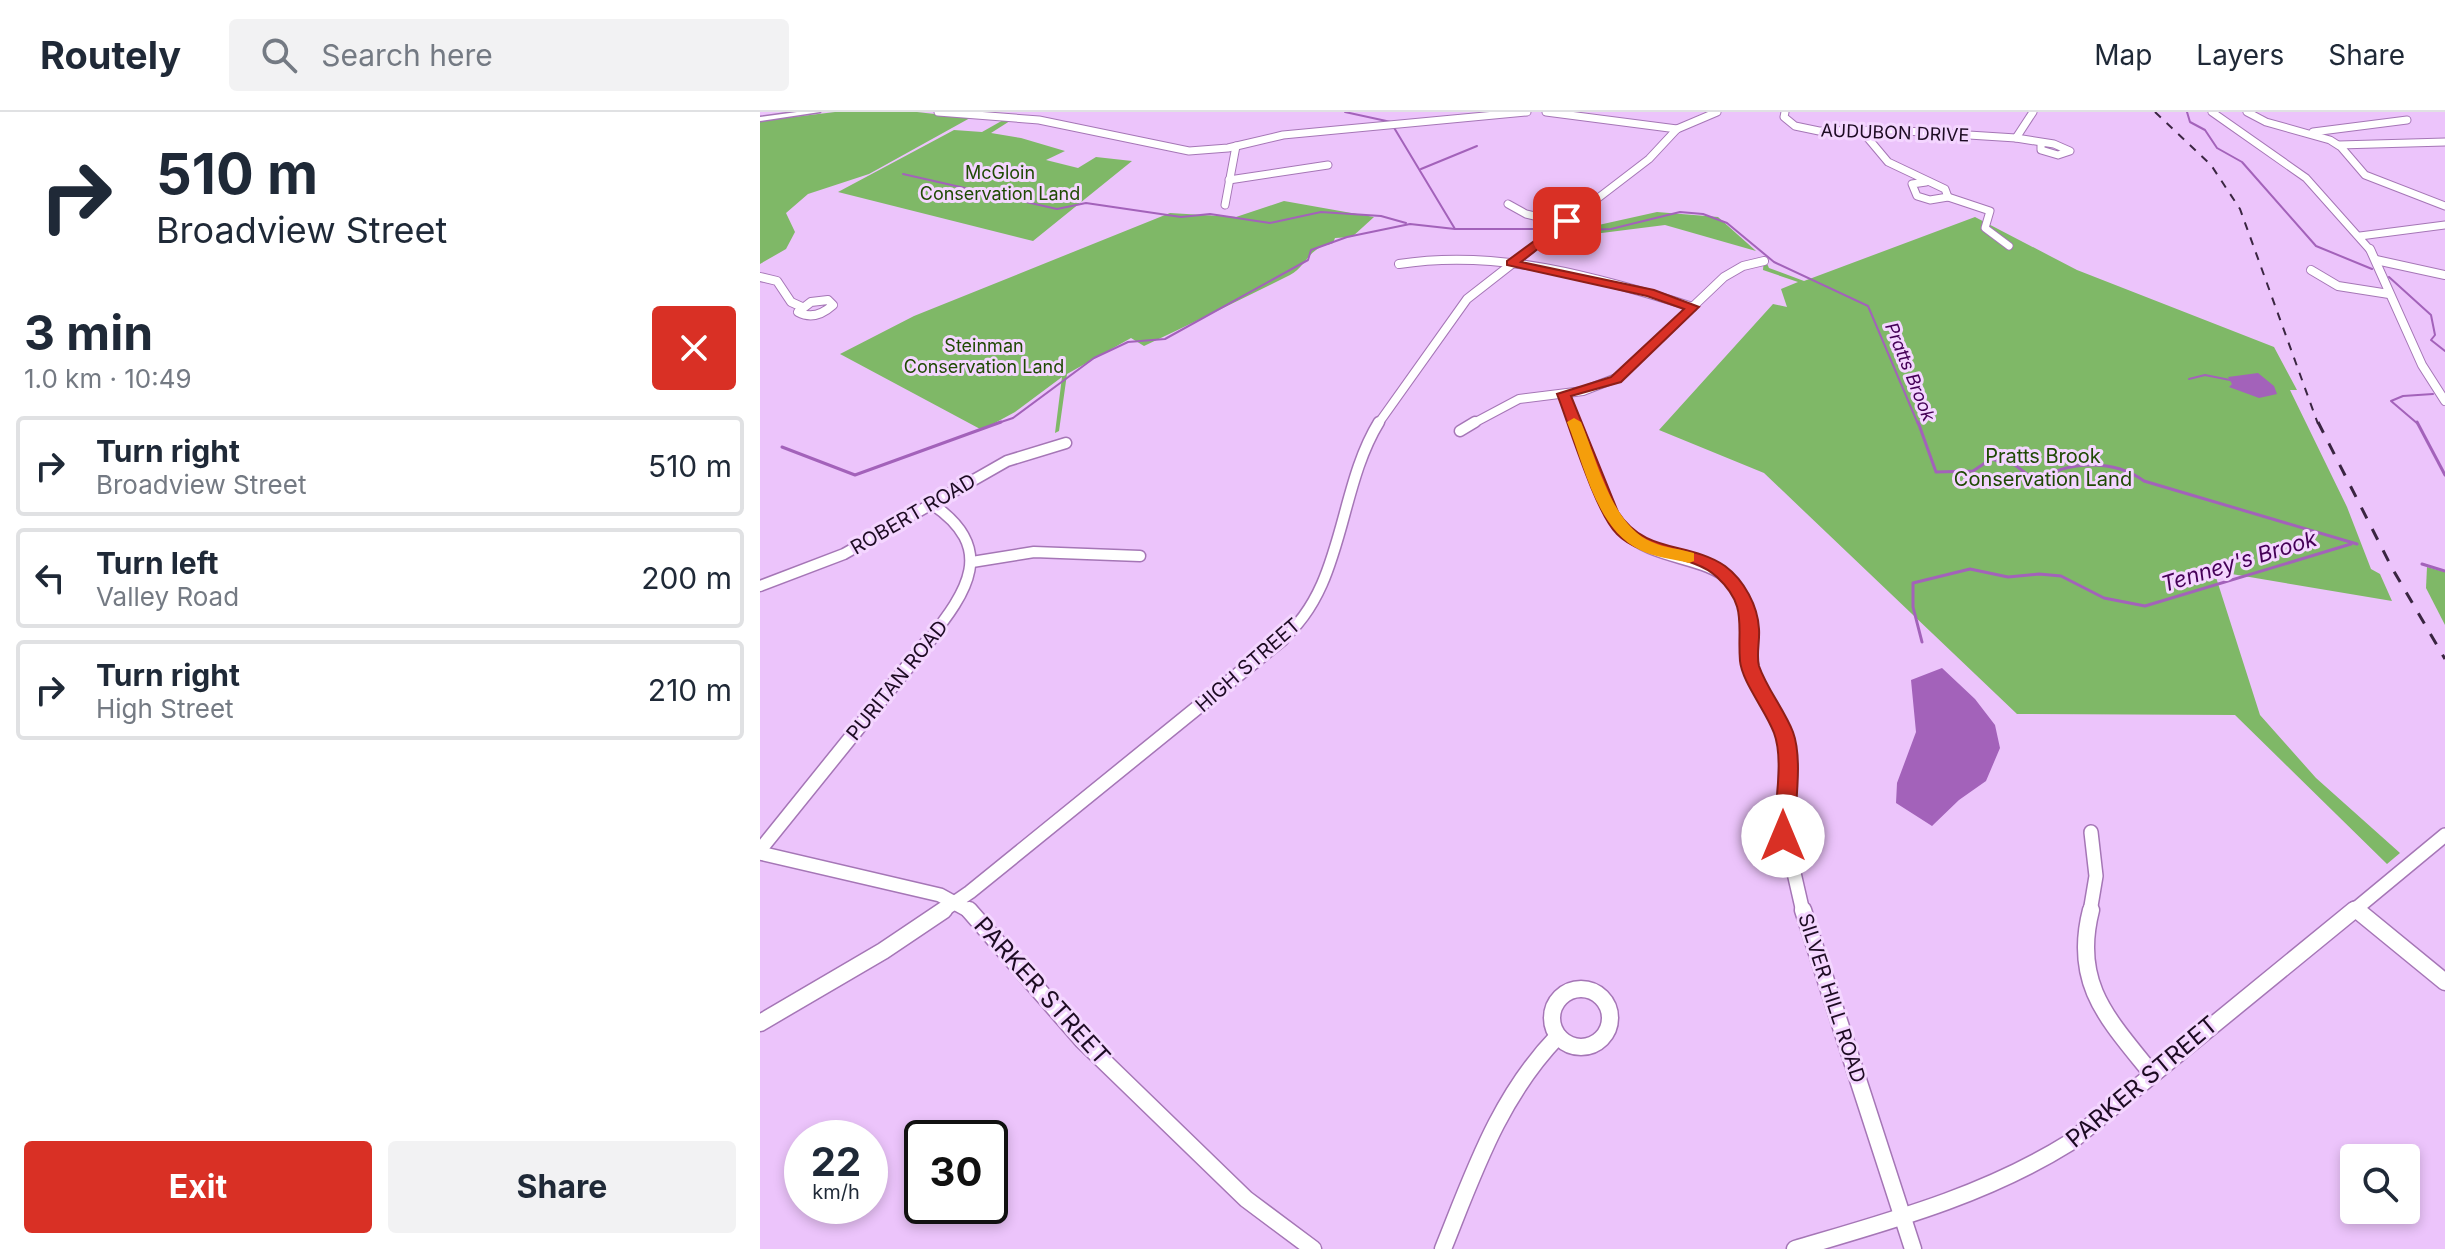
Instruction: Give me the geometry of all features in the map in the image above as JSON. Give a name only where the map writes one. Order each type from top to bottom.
[{"type":"main road","points":[[760,119],[816,112]]},
{"type":"street","points":[[938,112],[1039,120],[1177,150],[1203,151],[1283,135],[1527,112]]},
{"type":"street","points":[[1546,112],[1677,129]]},
{"type":"street","name":"HIGH STREET","points":[[760,1023],[883,951],[956,901],[1146,752],[1300,622],[1321,589],[1349,491],[1372,434],[1395,397],[1467,299],[1649,159],[1677,129],[1717,112]]},
{"type":"street","name":"AUDUBON DRIVE","points":[[1785,112],[1784,117],[1789,122],[1806,129],[2016,138],[2041,145]]},
{"type":"street","points":[[2016,138],[2033,112]]},
{"type":"street","points":[[2212,112],[2306,178],[2360,236],[2376,260],[2422,365],[2445,401]]},
{"type":"street","points":[[2247,112],[2262,120],[2310,133],[2339,145],[2444,143]]},
{"type":"street","points":[[2310,133],[2407,120]]},
{"type":"street","points":[[1862,131],[1876,153],[1904,174],[1917,196],[1937,200],[1948,197],[1990,211],[1985,228],[2009,246]]},
{"type":"street","points":[[2339,145],[2365,175],[2445,206]]},
{"type":"street","points":[[1225,205],[1236,146]]},
{"type":"street","points":[[1229,180],[1328,165]]},
{"type":"street","points":[[1904,174],[1945,189],[1948,197]]},
{"type":"street","points":[[1912,184],[1926,182]]},
{"type":"street","points":[[1508,204],[1526,214],[1564,223]]},
{"type":"street","points":[[2360,236],[2445,225]]},
{"type":"street","points":[[1399,264],[1436,257],[1511,263],[1650,293],[1693,307]]},
{"type":"street","points":[[2376,260],[2445,275]]},
{"type":"street","points":[[1460,431],[1514,401],[1564,394],[1616,380],[1730,271],[1764,261]]},
{"type":"street","points":[[2311,270],[2322,280],[2340,288],[2389,294]]},
{"type":"street","points":[[760,277],[777,281],[791,302],[802,307]]},
{"type":"street","name":"SILVER HILL ROAD","points":[[1564,394],[1610,513],[1621,530],[1646,546],[1707,563],[1722,572],[1744,600],[1751,627],[1749,664],[1788,748],[1783,836],[1807,923],[1913,1249]]},
{"type":"street","name":"ROBERT ROAD","points":[[760,586],[824,564],[1007,461],[1066,443]]},
{"type":"street","points":[[932,504],[954,518],[961,527],[972,550],[972,562],[1034,552],[1140,556]]},
{"type":"street","name":"PURITAN ROAD","points":[[760,852],[948,616],[968,584],[972,562]]},
{"type":"street","points":[[2091,832],[2096,876],[2085,923],[2085,968],[2094,991],[2118,1030],[2152,1074]]},
{"type":"street","name":"PARKER STREET","points":[[1795,1249],[1993,1187],[2031,1169],[2069,1143],[2445,835]]},
{"type":"street","name":"PARKER STREET","points":[[760,852],[940,895],[970,910],[1083,1041],[1246,1199],[1313,1249]]},
{"type":"street","points":[[2355,908],[2445,982]]},
{"type":"street","points":[[1443,1249],[1508,1096],[1534,1059],[1558,1036]]},
{"type":"green space","points":[[835,112],[917,112],[970,118],[869,174],[808,194],[786,213],[795,232],[786,249],[760,264],[760,121]]},
{"type":"green space","name":"McGloin Conservation Land","points":[[1005,119],[1013,119],[991,133],[1065,151],[1046,160],[1078,168],[1096,157],[1132,161],[1033,241],[838,192],[954,130],[982,132]]},
{"type":"green space","name":"Steinman Conservation Land","points":[[1284,201],[1374,217],[1352,237],[1335,238],[1333,243],[1318,249],[1290,275],[1144,346],[1131,338],[1067,374],[1059,431],[1055,433],[1062,377],[1015,412],[982,430],[840,354],[914,316],[1170,213],[1236,217]]},
{"type":"green space","points":[[1657,212],[1718,217],[1756,251],[1665,225],[1570,237],[1576,230]]},
{"type":"green space","name":"Pratts Brook Conservation Land","points":[[1975,217],[2077,270],[2274,347],[2297,390],[2290,390],[2347,507],[2371,569],[2380,574],[2392,601],[2214,571],[2260,715],[2316,778],[2400,853],[2387,864],[2235,715],[2017,714],[1764,473],[1659,430],[1773,304],[1787,307],[1781,289],[1798,282],[1763,270],[1764,257],[1769,268],[1804,281]]},
{"type":"green space","points":[[2427,567],[2445,572],[2445,625],[2426,588]]},
{"type":"shaded area","points":[[2258,373],[2274,386],[2277,394],[2259,398],[2229,387],[2232,384],[2228,377]]},
{"type":"shaded area","points":[[1942,668],[1975,699],[1995,725],[2000,748],[1986,781],[1959,800],[1932,826],[1896,803],[1897,783],[1916,732],[1911,680]]},
{"type":"waterway","name":"Pratts Brook","points":[[1345,112],[1391,122]]},
{"type":"waterway","points":[[2187,112],[2190,122],[2205,130],[2217,148],[2242,162],[2316,246],[2372,269]]},
{"type":"waterway","name":"Pratts Brook","points":[[1393,126],[1455,229]]},
{"type":"waterway","points":[[1421,169],[1477,146]]},
{"type":"waterway","points":[[903,174],[1057,209],[1086,203],[1181,217],[1210,214],[1270,223],[1321,212],[1381,216],[1406,223]]},
{"type":"waterway","name":"Pratts Brook","points":[[1564,231],[1611,229],[1680,212],[1703,214],[1727,223],[1774,262],[1868,306],[1918,424]]},
{"type":"waterway","points":[[1001,422],[1013,418],[1094,358],[1128,342],[1165,339],[1308,260],[1311,250],[1347,237],[1410,224],[1455,229]]},
{"type":"waterway","name":"Pratts Brook","points":[[1455,229],[1553,229]]},
{"type":"waterway","points":[[2389,277],[2431,315],[2435,335],[2431,340],[2445,351]]},
{"type":"waterway","points":[[2189,379],[2205,375],[2230,380]]},
{"type":"waterway","points":[[2418,424],[2391,401],[2403,396],[2433,394]]},
{"type":"waterway","points":[[782,447],[855,475],[1001,422]]},
{"type":"waterway","points":[[995,424],[1001,422]]},
{"type":"waterway","name":"Pratts Brook","points":[[1918,422],[1936,472],[1973,471],[1991,459],[2015,465],[2037,482],[2062,469],[2105,466],[2144,481],[2357,544]]},
{"type":"waterway","points":[[2417,422],[2445,475]]},
{"type":"waterway","name":"Tenney's Brook","points":[[1922,642],[1913,607],[1913,583],[1970,569],[2008,577],[2039,574],[2061,576],[2104,598],[2145,606],[2351,544]]},
{"type":"waterway","name":"Pratts Brook","points":[[2422,564],[2445,571]]},
{"type":"railway","points":[[2155,112],[2211,165],[2240,209],[2318,424]]},
{"type":"railway","points":[[2318,422],[2392,568],[2445,659]]},
{"type":"slow traffic","points":[[1574,422],[1610,513],[1621,530],[1646,546],[1689,557]]},
{"type":"route","points":[[1567,221],[1511,263],[1667,297],[1693,307],[1616,380],[1564,394],[1610,513],[1621,530],[1646,546],[1707,563],[1722,572],[1744,600],[1751,627],[1749,664],[1788,748],[1783,836]]}]
